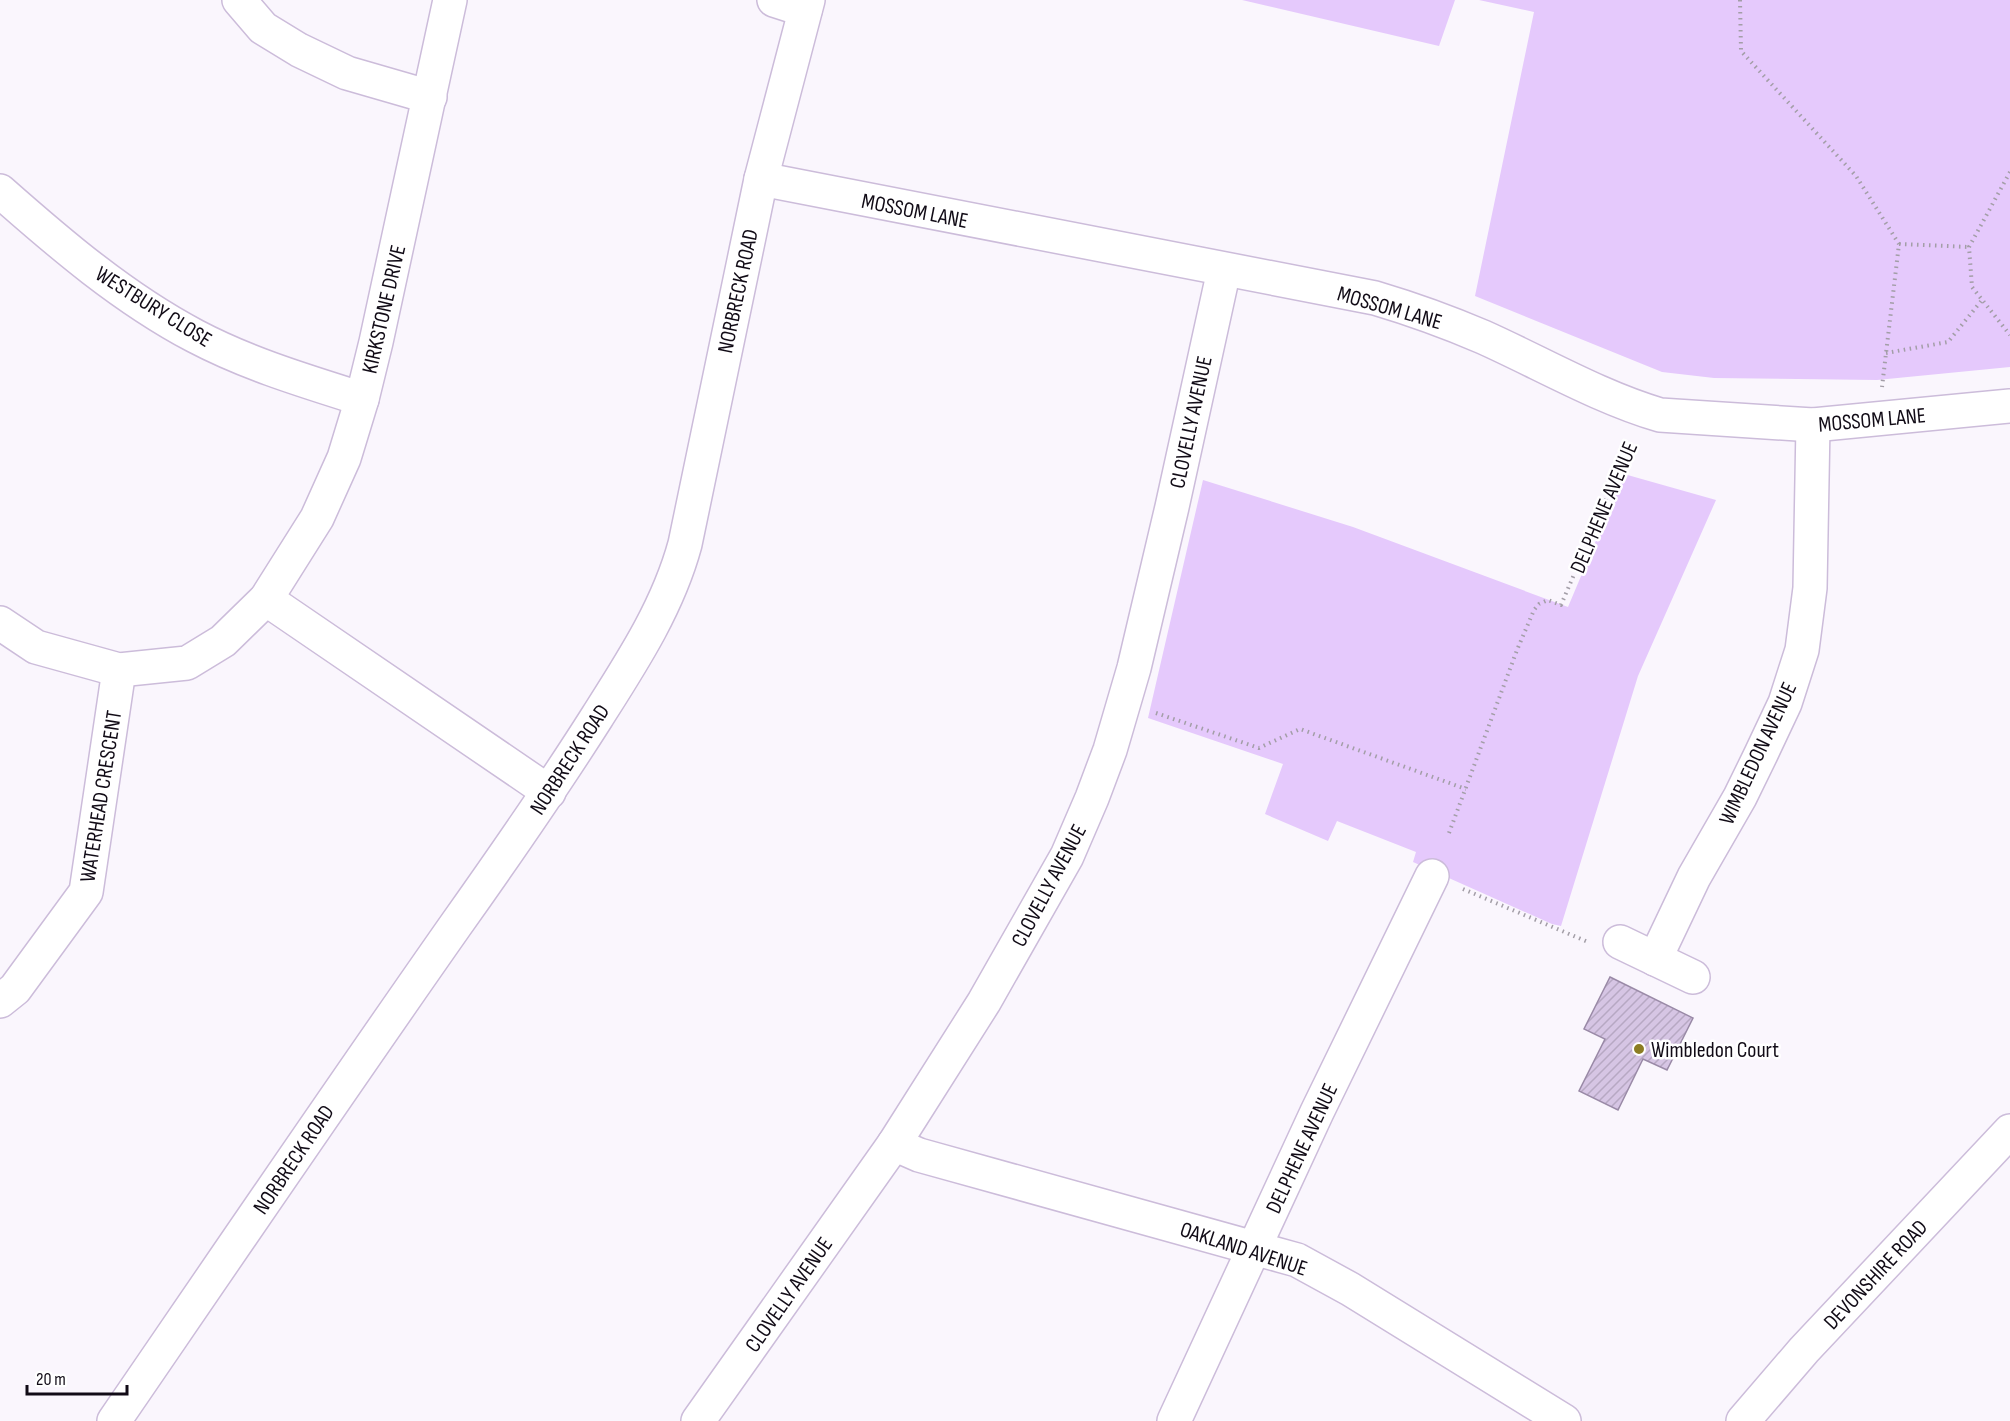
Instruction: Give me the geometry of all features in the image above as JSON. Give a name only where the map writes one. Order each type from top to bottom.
[{"type":"street","points":[[239,0],[263,28],[299,50],[347,73],[430,97]]},
{"type":"street","name":"KIRKSTONE DRIVE","points":[[0,623],[36,647],[119,670],[187,663],[223,641],[266,599],[317,518],[344,458],[362,399],[450,0]]},
{"type":"street","points":[[774,0],[806,5]]},
{"type":"street","name":"NORBRECK ROAD","points":[[114,1421],[348,1078],[549,792],[630,666],[661,609],[678,567],[761,179],[806,5]]},
{"type":"street","name":"MOSSOM LANE","points":[[761,179],[1375,298],[1425,313],[1592,388],[1660,415],[1813,425],[2010,406]]},
{"type":"street","name":"WESTBURY CLOSE","points":[[0,190],[59,243],[127,294],[195,336],[267,368],[362,399]]},
{"type":"street","name":"CLOVELLY AVENUE","points":[[698,1421],[894,1144],[984,1002],[1067,856],[1092,798],[1124,705],[1172,507],[1224,270]]},
{"type":"street","name":"WIMBLEDON AVENUE","points":[[1655,959],[1694,877],[1740,797],[1761,754],[1785,703],[1802,650],[1810,588],[1813,425]]},
{"type":"street","points":[[266,599],[549,792]]},
{"type":"street","name":"WATERHEAD CRESCENT","points":[[0,1001],[15,989],[86,892],[119,670]]},
{"type":"street","name":"DELPHENE AVENUE","points":[[1174,1421],[1322,1102],[1431,876]]},
{"type":"street","points":[[1606,943],[1655,959],[1693,976]]},
{"type":"street","name":"DEVONSHIRE ROAD","points":[[1743,1421],[1804,1350],[2010,1131]]},
{"type":"street","name":"OAKLAND AVENUE","points":[[894,1144],[919,1155],[1297,1260],[1350,1289],[1564,1421]]},
{"type":"path","points":[[1740,0],[1741,51],[1856,177],[1899,244],[1879,420]]},
{"type":"path","points":[[2010,172],[1969,247],[1972,287],[2010,335]]},
{"type":"path","points":[[1899,244],[1969,247]]},
{"type":"path","points":[[1886,353],[1948,342],[1982,300]]},
{"type":"path","name":"DELPHENE AVENUE","points":[[1466,789],[1516,650],[1534,610],[1539,604],[1548,600],[1561,605],[1644,410]]},
{"type":"path","points":[[1124,705],[1169,717],[1259,747],[1300,729],[1466,789],[1449,833]]},
{"type":"path","points":[[1431,876],[1606,943]]},
{"type":"shaded area","points":[[1242,0],[1455,0],[1439,46]]},
{"type":"shaded area","points":[[1479,0],[2010,0],[2010,367],[1877,380],[1714,378],[1662,372],[1475,296],[1534,12]]},
{"type":"shaded area","points":[[1624,474],[1716,500],[1638,676],[1561,926],[1413,862],[1416,852],[1337,821],[1328,841],[1265,814],[1283,764],[1148,718],[1203,480],[1353,527],[1568,607]]},
{"type":"building","name":"Wimbledon Court","points":[[1610,977],[1693,1018],[1667,1070],[1643,1059],[1618,1110],[1579,1091],[1605,1039],[1584,1029]]},
{"type":"place","name":"Wimbledon Court","points":[[1639,1049]]}]
